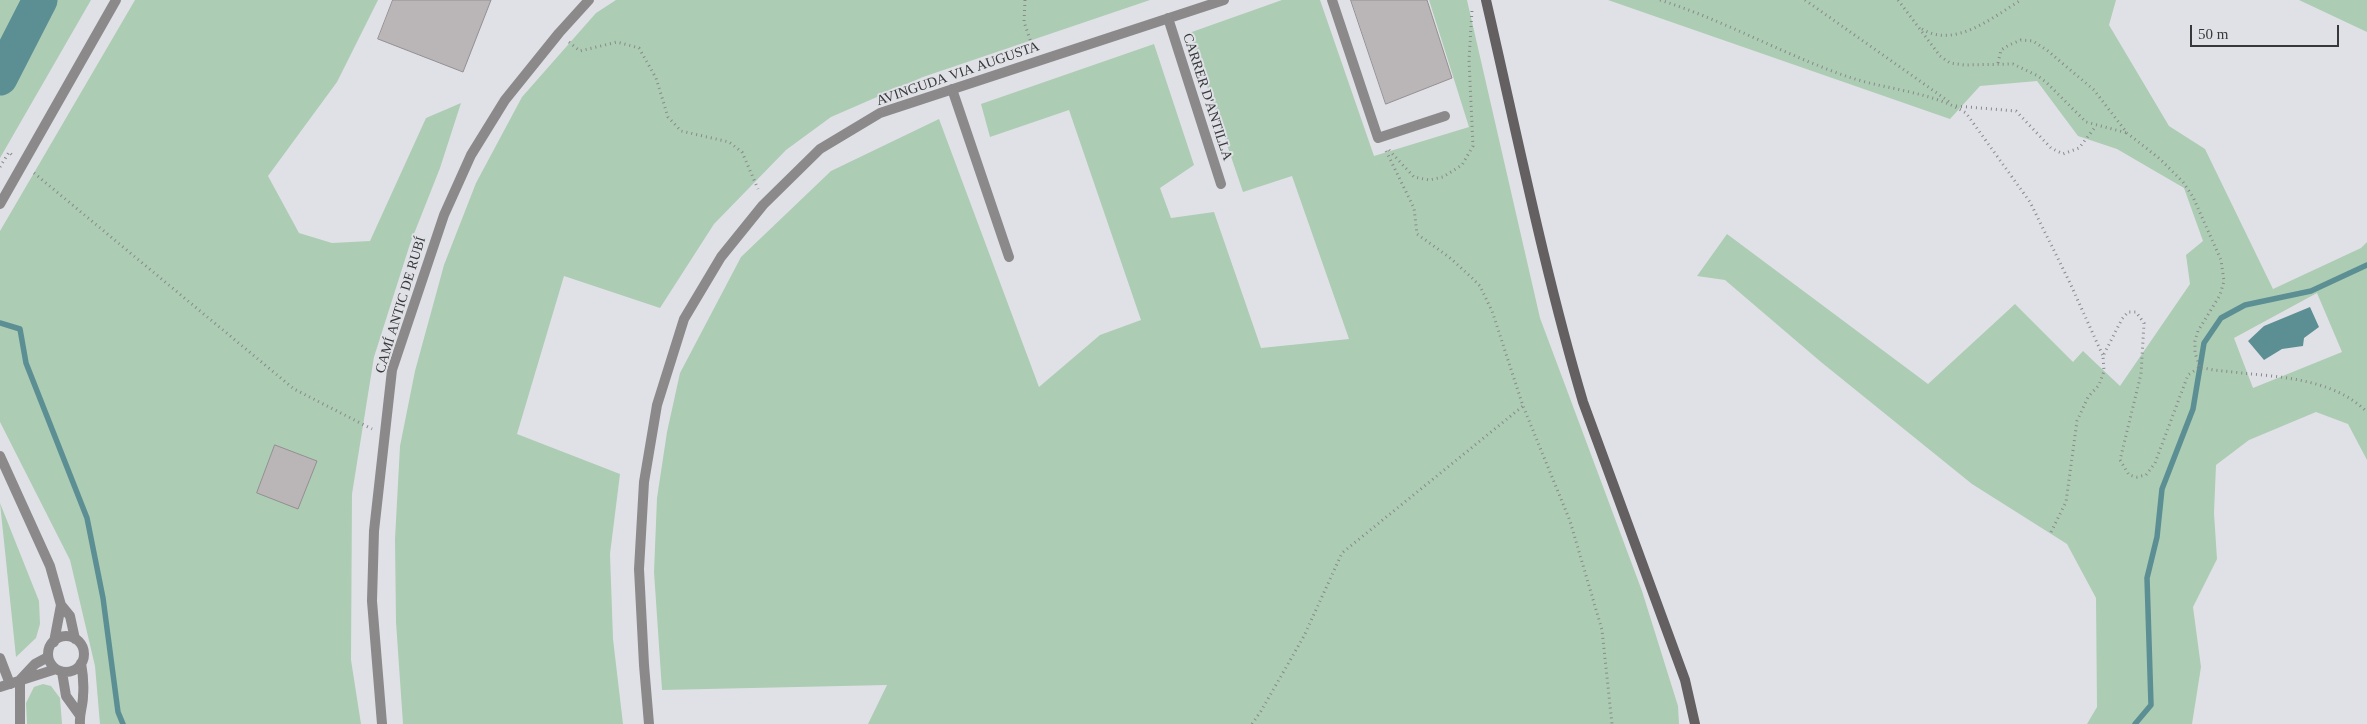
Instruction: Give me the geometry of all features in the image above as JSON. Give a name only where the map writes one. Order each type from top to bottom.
[{"type":"main road","points":[[1486,0],[1544,259],[1583,402],[1686,680],[1695,724]]},
{"type":"street","points":[[0,204],[116,0]]},
{"type":"street","name":"CAMÍ ANTIC DE RUBÍ","points":[[382,724],[372,601],[374,531],[392,370],[444,215],[471,155],[505,100],[559,33],[589,0]]},
{"type":"street","name":"AVINGUDA VIA AUGUSTA","points":[[649,724],[639,569],[644,482],[657,405],[684,319],[721,257],[765,204],[820,148],[880,113],[1224,0]]},
{"type":"street","points":[[1332,0],[1378,138],[1445,116]]},
{"type":"street","name":"CARRER D'ANTILLA","points":[[1168,18],[1221,184]]},
{"type":"street","points":[[952,89],[1008,257]]},
{"type":"street","points":[[0,456],[50,566],[61,605],[70,616],[75,639],[82,647],[83,698],[80,719]]},
{"type":"street","points":[[54,642],[61,605]]},
{"type":"street","points":[[75,639],[64,637],[54,642],[50,646],[48,657],[59,671],[66,696],[80,719]]},
{"type":"street","points":[[10,684],[35,664],[48,657]]},
{"type":"street","points":[[0,658],[10,684],[20,724]]},
{"type":"street","points":[[10,684],[59,671],[73,671],[81,663]]},
{"type":"path","points":[[1025,0],[1024,22],[1037,61]]},
{"type":"path","points":[[1660,0],[1693,11],[1842,75],[1880,87],[1913,92],[1954,105],[2016,110],[2051,148],[2063,154],[2079,148],[2096,126]]},
{"type":"path","points":[[1805,0],[1966,113],[2030,202],[2070,283],[2103,356],[2104,370],[2099,385],[2088,397],[2077,421],[2066,502],[2052,532]]},
{"type":"path","points":[[1898,0],[1940,56],[1950,63],[1973,65],[2012,64],[2038,76],[2078,116],[2096,126],[2127,133]]},
{"type":"path","points":[[1921,29],[1932,35],[1946,36],[1959,33],[1974,28],[2021,0]]},
{"type":"path","points":[[559,33],[580,51],[617,42],[639,48],[656,78],[668,117],[681,131],[729,142],[742,152],[765,204]]},
{"type":"path","points":[[1998,63],[2001,50],[2008,44],[2021,40],[2033,41],[2088,84],[2127,133],[2160,159],[2183,182],[2193,197],[2221,260],[2224,281],[2220,295],[2198,331],[2195,341],[2196,354],[2201,367],[2212,371],[2283,377],[2326,387],[2358,403],[2367,412]]},
{"type":"path","points":[[0,167],[9,152],[294,389],[384,435]]},
{"type":"path","points":[[1417,234],[1449,257],[1480,286],[1492,311],[1524,406],[1570,521],[1602,630],[1612,724]]},
{"type":"path","points":[[2103,356],[2122,319],[2128,312],[2136,312],[2144,323],[2141,374],[2120,460],[2129,475],[2138,477],[2146,475],[2154,463],[2188,375],[2201,367]]},
{"type":"path","points":[[1252,724],[1262,711],[1304,636],[1342,553],[1524,406]]},
{"type":"green space","points":[[0,0],[91,0],[0,158]]},
{"type":"green space","points":[[135,0],[378,0],[337,82],[268,176],[299,233],[332,243],[370,241],[426,118],[461,103],[440,168],[410,244],[374,357],[352,494],[351,660],[361,724],[100,724],[95,666],[70,560],[0,422],[0,231]]},
{"type":"green space","points":[[616,0],[1150,0],[923,77],[831,117],[786,150],[714,224],[660,308],[564,276],[517,434],[620,474],[610,554],[613,639],[623,724],[403,724],[396,622],[395,539],[400,446],[415,371],[444,265],[476,183],[522,97],[596,13]]},
{"type":"green space","points":[[1282,0],[1320,0],[1374,156],[1469,127],[1429,0],[1467,0],[1540,318],[1642,591],[1678,706],[1679,724],[868,724],[887,685],[662,690],[654,572],[657,498],[667,432],[680,373],[741,257],[831,171],[939,119],[1039,387],[1100,335],[1141,320],[1069,110],[990,137],[981,104],[1154,44],[1194,165],[1160,188],[1171,218],[1214,212],[1261,348],[1349,339],[1292,176],[1243,192],[1189,33]]},
{"type":"green space","points":[[1608,0],[2116,0],[2109,25],[2169,126],[2205,149],[2273,289],[2361,248],[2367,242],[2367,460],[2348,424],[2316,412],[2249,440],[2216,465],[2214,513],[2217,559],[2193,607],[2201,667],[2192,724],[2087,724],[2097,707],[2096,598],[2067,544],[1972,484],[1821,362],[1725,280],[1697,276],[1727,234],[1928,384],[2015,304],[2073,362],[2083,351],[2120,386],[2190,284],[2186,255],[2203,241],[2184,188],[2117,149],[2078,136],[2037,81],[1980,86],[1950,119]],"holes":[[[2317,293],[2342,352],[2253,388],[2234,338]]]},
{"type":"green space","points":[[2299,0],[2367,0],[2367,32]]},
{"type":"green space","points":[[0,503],[39,601],[40,624],[36,638],[16,657]]},
{"type":"green space","points":[[43,684],[51,686],[60,698],[62,724],[27,724],[26,703],[34,687]]},
{"type":"water","points":[[2310,307],[2319,327],[2304,338],[2303,346],[2282,349],[2264,360],[2248,341],[2264,326]]},
{"type":"building","points":[[393,0],[491,0],[463,72],[378,39]]},
{"type":"building","points":[[1351,0],[1427,0],[1452,78],[1386,104]]},
{"type":"building","points":[[275,445],[317,461],[298,509],[257,493]]},
{"type":"waterway","points":[[0,78],[40,0]]},
{"type":"waterway","points":[[2135,724],[2151,705],[2147,578],[2157,537],[2162,489],[2193,409],[2204,343],[2221,318],[2245,305],[2311,291],[2367,265]]},
{"type":"waterway","points":[[0,323],[20,329],[26,363],[87,518],[103,598],[118,712],[123,724]]}]
